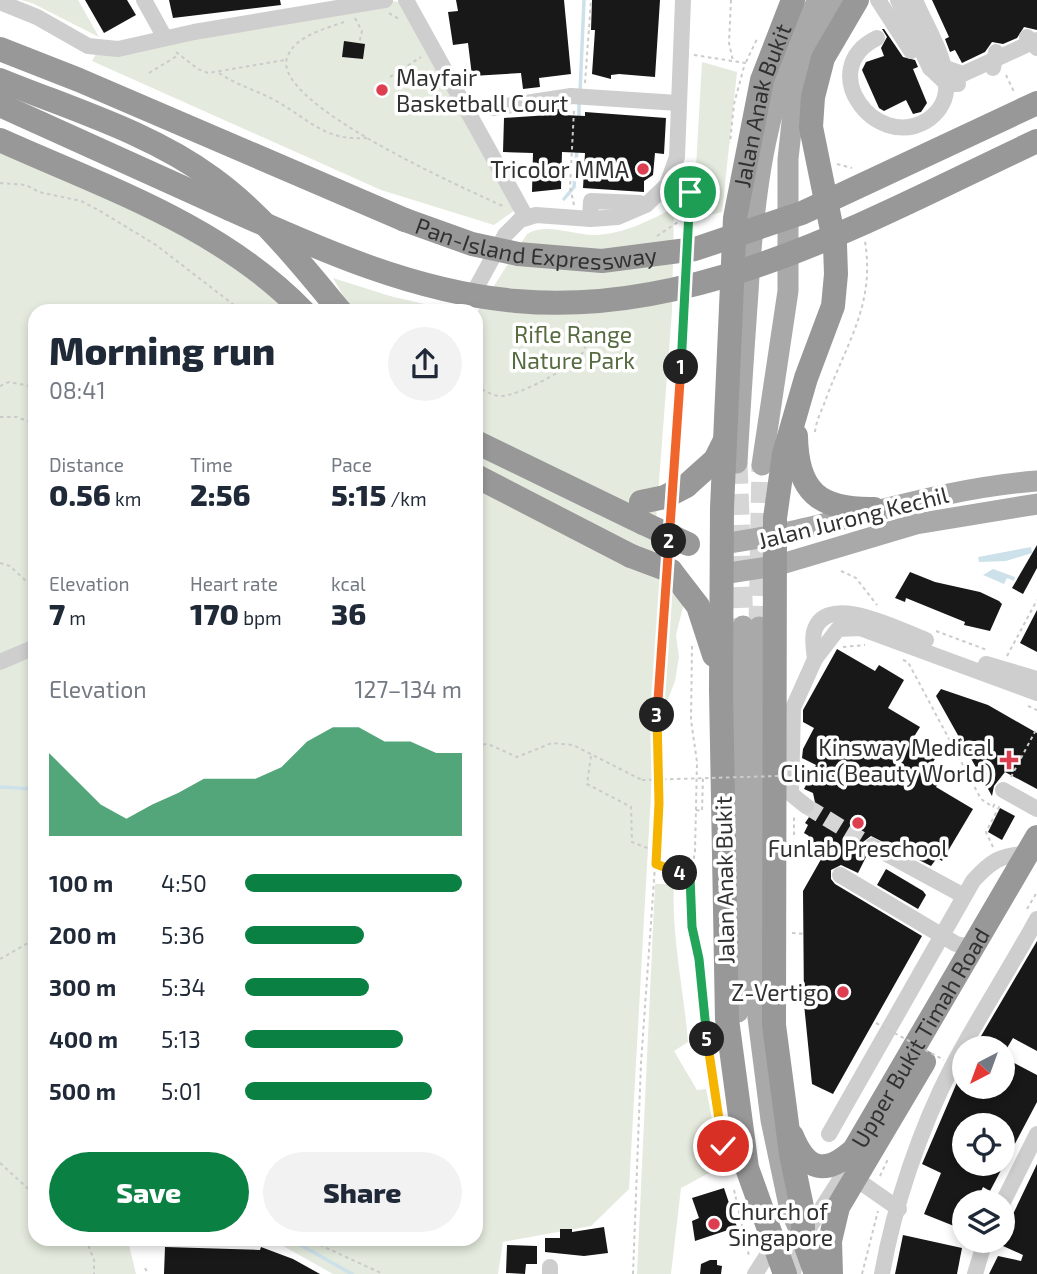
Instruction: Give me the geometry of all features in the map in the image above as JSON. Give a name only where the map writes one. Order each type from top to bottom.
[{"type":"highway","name":"Jalan Anak Bukit","points":[[757,1195],[747,1168],[727,1019],[721,690],[722,544],[730,452],[735,218],[762,80],[793,0]]},
{"type":"highway","name":"Jalan Anak Bukit","points":[[816,1274],[803,1238],[803,1212],[786,1119],[774,1025],[776,537],[779,481],[794,414],[833,306],[836,274],[831,220],[811,127],[813,97],[823,58],[872,1]]},
{"type":"highway","name":"Pan-Island Expressway","points":[[0,50],[79,80],[405,220],[472,244],[518,254],[601,261],[695,248],[802,213],[1037,103]]},
{"type":"highway","points":[[0,80],[153,142],[210,177],[249,210],[334,304]]},
{"type":"highway","name":"Pan-Island Expressway","points":[[0,105],[321,250],[368,267],[484,296],[516,301],[568,301],[648,293],[742,270],[842,232],[1037,141]]},
{"type":"highway","points":[[0,140],[188,224],[235,252],[295,304]]},
{"type":"highway","points":[[794,414],[797,464],[806,485],[817,497],[834,506],[874,509]]},
{"type":"highway","points":[[483,446],[506,459],[642,513],[688,544],[702,547],[722,544]]},
{"type":"highway","points":[[642,513],[665,496],[680,480],[730,452]]},
{"type":"highway","points":[[483,480],[668,578],[698,606],[710,641],[721,690]]},
{"type":"highway","points":[[668,578],[722,574]]},
{"type":"highway","name":"Upper Bukit Timah Road","points":[[786,1119],[799,1152],[810,1163],[824,1167],[838,1164],[854,1150],[972,947],[1034,853]]},
{"type":"highway","name":"Upper Bukit Timah Road","points":[[831,1274],[829,1259],[833,1223],[838,1207],[871,1188],[905,1097],[1034,853]]},
{"type":"highway","points":[[757,1195],[785,1274]]},
{"type":"main road","name":"Jalan Anak Bukit","points":[[730,452],[751,224],[766,128],[818,0]]},
{"type":"main road","name":"Jalan Anak Bukit","points":[[762,466],[788,292],[788,159],[798,54],[836,0]]},
{"type":"main road","name":"Jalan Jurong Kechil","points":[[722,544],[776,537],[874,509],[1037,481]]},
{"type":"main road","name":"Jalan Jurong Kechil","points":[[722,574],[775,566],[916,524],[1037,504]]},
{"type":"main road","name":"Jalan Anak Bukit","points":[[757,1195],[756,1141],[738,1020],[751,626],[758,1017],[772,1121],[790,1210],[803,1238]]},
{"type":"street","points":[[144,0],[165,38]]},
{"type":"street","points":[[0,2],[48,23],[88,46],[118,49],[165,38],[385,0]]},
{"type":"street","points":[[407,0],[526,217]]},
{"type":"street","points":[[467,304],[505,235],[526,217],[618,217],[657,196],[673,171],[682,0]]},
{"type":"street","points":[[894,22],[855,57],[849,74],[854,95],[866,112],[883,123],[901,128],[918,126],[932,118],[943,106],[946,91],[943,67],[915,0]]},
{"type":"street","points":[[872,1],[894,6],[894,22],[911,51]]},
{"type":"street","points":[[894,22],[930,68],[947,84],[958,84],[995,60],[1027,53],[1033,42]]},
{"type":"street","points":[[943,67],[963,74],[1033,42]]},
{"type":"street","points":[[494,108],[571,96],[678,103]]},
{"type":"street","points":[[815,659],[814,632],[820,621],[837,614],[921,638],[1037,680]]},
{"type":"street","points":[[806,806],[791,794],[792,715],[815,659],[832,632],[862,621]]},
{"type":"street","points":[[0,662],[28,651]]},
{"type":"street","points":[[990,661],[1037,693]]},
{"type":"street","points":[[1007,787],[1037,809]]},
{"type":"street","points":[[872,846],[964,896]]},
{"type":"street","points":[[829,1133],[964,896],[991,862],[1010,854],[1034,853]]},
{"type":"street","points":[[840,875],[956,944],[972,947]]},
{"type":"street","points":[[881,1274],[919,1138],[951,1067],[1037,919]]},
{"type":"street","points":[[857,1087],[881,1104],[905,1097]]},
{"type":"street","points":[[1009,1190],[1037,1134]]},
{"type":"street","points":[[793,1274],[797,1247],[851,1162],[854,1150]]},
{"type":"street","points":[[871,1188],[901,1201]]},
{"type":"street","points":[[752,1269],[766,1258],[771,1237]]},
{"type":"street","points":[[975,1274],[981,1253]]},
{"type":"path","points":[[591,0],[585,83],[597,83],[592,97]]},
{"type":"path","points":[[731,0],[729,43],[733,61]]},
{"type":"path","points":[[355,18],[310,35],[292,49],[286,60],[290,79],[308,100],[389,152],[509,209]]},
{"type":"path","points":[[165,38],[178,55],[198,69],[219,73],[286,60]]},
{"type":"path","points":[[149,73],[178,55]]},
{"type":"path","points":[[694,55],[694,60]]},
{"type":"path","points":[[390,77],[422,56]]},
{"type":"path","points":[[219,73],[233,83],[280,103],[330,135],[348,140],[368,138]]},
{"type":"path","points":[[571,96],[575,104],[570,187],[573,197]]},
{"type":"path","points":[[688,229],[691,152]]},
{"type":"path","points":[[0,183],[26,185],[47,195],[81,201],[156,245],[233,304]]},
{"type":"path","points":[[814,438],[835,375],[863,312],[868,271],[865,241]]},
{"type":"path","points":[[680,480],[685,296]]},
{"type":"path","points":[[0,386],[9,383],[28,386]]},
{"type":"path","points":[[0,416],[17,417],[28,421]]},
{"type":"path","points":[[0,563],[10,566],[25,580],[28,579]]},
{"type":"path","points":[[841,570],[856,578],[884,611]]},
{"type":"path","points":[[633,1274],[641,1063],[656,864],[657,710],[668,578]]},
{"type":"path","points":[[921,638],[990,661],[1008,658],[1037,600]]},
{"type":"path","points":[[692,636],[691,720],[697,762],[690,876],[692,927],[699,959],[707,1041],[726,1158]]},
{"type":"path","points":[[835,647],[870,645]]},
{"type":"path","points":[[896,656],[908,662],[981,799],[993,807]]},
{"type":"path","points":[[993,848],[986,832],[1037,728]]},
{"type":"path","points":[[483,744],[488,744],[517,757],[552,743],[573,745],[642,780],[811,775]]},
{"type":"path","points":[[591,754],[587,783],[631,807],[632,842],[656,852]]},
{"type":"path","points":[[696,810],[702,811],[703,777]]},
{"type":"path","points":[[656,864],[690,876]]},
{"type":"path","points":[[0,959],[28,943]]},
{"type":"path","points":[[876,1023],[944,1060]]},
{"type":"path","points":[[0,1163],[28,1189]]},
{"type":"path","points":[[733,1182],[752,1269]]},
{"type":"path","points":[[862,1274],[878,1209],[871,1188]]},
{"type":"path","points":[[89,1246],[94,1260],[94,1274]]},
{"type":"path","points":[[322,1246],[383,1274]]},
{"type":"path","points":[[145,1268],[148,1274]]},
{"type":"green space","points":[[21,0],[78,0],[99,37],[32,3]]},
{"type":"green space","points":[[387,0],[404,3],[519,207],[494,225],[381,190],[92,61],[96,54]]},
{"type":"green space","points":[[702,62],[737,72],[722,212],[693,219]]},
{"type":"green space","name":"Rifle Range Nature Park","points":[[0,152],[191,236],[282,304],[28,304],[28,1246],[129,1246],[136,1274],[0,1274]]},
{"type":"green space","name":"Rifle Range Nature Park","points":[[674,208],[672,311],[652,573],[663,578],[629,1189],[591,1226],[503,1242],[498,1274],[333,1274],[283,1246],[483,1246],[482,304],[527,234],[544,229],[588,235],[608,234],[637,226]]},
{"type":"green space","points":[[333,278],[424,304],[348,304]]},
{"type":"green space","points":[[668,590],[684,603],[676,635],[679,657],[675,681],[666,704],[661,704]]},
{"type":"green space","points":[[655,884],[674,884],[676,943],[688,1042],[674,1051],[697,1090],[706,1089],[722,1166],[681,1188],[671,1274],[637,1274]]},
{"type":"water","points":[[1031,547],[1032,553],[1006,561],[979,562],[978,557]]},
{"type":"water","points":[[993,569],[1015,577],[1014,581],[1007,578],[1004,584],[983,575]]},
{"type":"building","points":[[85,0],[127,0],[136,15],[104,33]]},
{"type":"building","points":[[169,0],[280,0],[281,5],[173,18]]},
{"type":"building","points":[[456,0],[564,0],[571,74],[539,78],[540,87],[523,89],[521,73],[472,76],[468,43],[453,45],[448,12],[458,11]]},
{"type":"building","points":[[592,0],[660,0],[655,77],[619,74],[611,75],[611,79],[592,74],[595,30],[591,30]]},
{"type":"building","points":[[932,0],[1037,0],[1037,30],[1024,27],[1017,38],[1003,44],[992,42],[985,52],[962,63],[955,50],[950,52],[945,39],[949,37]]},
{"type":"building","points":[[882,29],[903,57],[915,60],[918,67],[913,69],[927,103],[921,112],[913,114],[906,100],[884,111],[879,108],[862,70],[866,62],[884,56],[881,48],[887,37]]},
{"type":"building","points":[[344,41],[365,44],[363,59],[342,57]]},
{"type":"building","points":[[563,109],[563,115],[585,116],[585,112],[666,118],[664,154],[655,153],[653,175],[644,181],[644,192],[583,188],[585,153],[562,152],[561,189],[532,192],[533,153],[503,152],[504,118],[549,115],[549,110]]},
{"type":"building","points":[[1037,545],[1037,568],[1023,594],[1012,588]]},
{"type":"building","points":[[910,572],[935,582],[980,592],[999,601],[1002,604],[990,631],[964,625],[965,622],[906,598],[905,602],[895,598]]},
{"type":"building","points":[[1037,610],[1037,652],[1020,643]]},
{"type":"building","points":[[837,649],[875,671],[879,665],[904,680],[888,708],[920,727],[912,740],[938,754],[930,767],[943,775],[936,787],[973,809],[942,861],[937,858],[931,866],[871,836],[863,842],[863,851],[867,855],[858,873],[841,865],[831,870],[831,879],[835,884],[922,936],[833,1094],[812,1084],[804,1004],[803,891],[824,854],[804,844],[809,836],[804,833],[808,825],[805,823],[816,807],[813,793],[804,789],[816,765],[802,758],[803,749],[814,728],[803,722],[803,710]]},
{"type":"building","points":[[941,689],[988,705],[1037,733],[1037,789],[1005,772],[994,786],[992,796],[936,696]]},
{"type":"building","points":[[1000,808],[1015,816],[1002,840],[988,832]]},
{"type":"building","points":[[886,869],[923,891],[926,895],[918,909],[877,885]]},
{"type":"building","points":[[1037,941],[1037,1051],[1015,1039],[1015,1036],[981,1036]]},
{"type":"building","points":[[1015,1063],[1037,1075],[1037,1102],[1015,1144],[1015,1113],[952,1113],[952,1176],[998,1176],[991,1190],[983,1187],[982,1190],[952,1190],[952,1225],[924,1214],[941,1173],[922,1164],[952,1094],[952,1099],[1015,1099]]},
{"type":"building","points":[[1037,1164],[1037,1274],[989,1274],[998,1256],[1021,1261],[1023,1255],[1015,1251],[1015,1210]]},
{"type":"building","points":[[724,1188],[737,1227],[695,1241],[692,1221],[699,1218],[692,1198]]},
{"type":"building","points":[[604,1227],[608,1253],[584,1256],[545,1252],[545,1238],[560,1238],[560,1229],[572,1229],[572,1232]]},
{"type":"building","points":[[903,1235],[952,1246],[952,1253],[961,1253],[957,1274],[895,1274]]},
{"type":"building","points":[[507,1245],[537,1246],[537,1264],[526,1264],[525,1274],[506,1273]]},
{"type":"building","points":[[165,1247],[260,1250],[261,1247],[293,1259],[320,1274],[164,1274]]},
{"type":"building","points":[[717,1260],[717,1265],[722,1266],[721,1274],[700,1274],[701,1264]]},
{"type":"waterway","points":[[580,93],[584,0]]},
{"type":"waterway","points":[[579,100],[579,117]]},
{"type":"waterway","points":[[564,199],[574,187],[577,149]]},
{"type":"waterway","points":[[0,787],[28,789]]},
{"type":"waterway","points":[[302,1246],[352,1274]]},
{"type":"tunnel","points":[[737,463],[743,626]]},
{"type":"tunnel","points":[[759,627],[762,465]]},
{"type":"tunnel","points":[[806,806],[872,846]]},
{"type":"place","name":"Mayfair Basketball Court","points":[[382,90]]},
{"type":"place","name":"Tricolor MMA","points":[[643,169]]},
{"type":"place","name":"Kinsway Medical Clinic(Beauty World)","points":[[1009,760]]},
{"type":"place","name":"Funlab Preschool","points":[[858,823]]},
{"type":"place","name":"Z-Vertigo","points":[[843,992]]},
{"type":"place","name":"Church of Singapore","points":[[714,1224]]},
{"type":"route","points":[[690,192],[683,337],[657,710],[659,803],[656,864],[690,876],[692,927],[699,959],[707,1041],[723,1146]]}]
